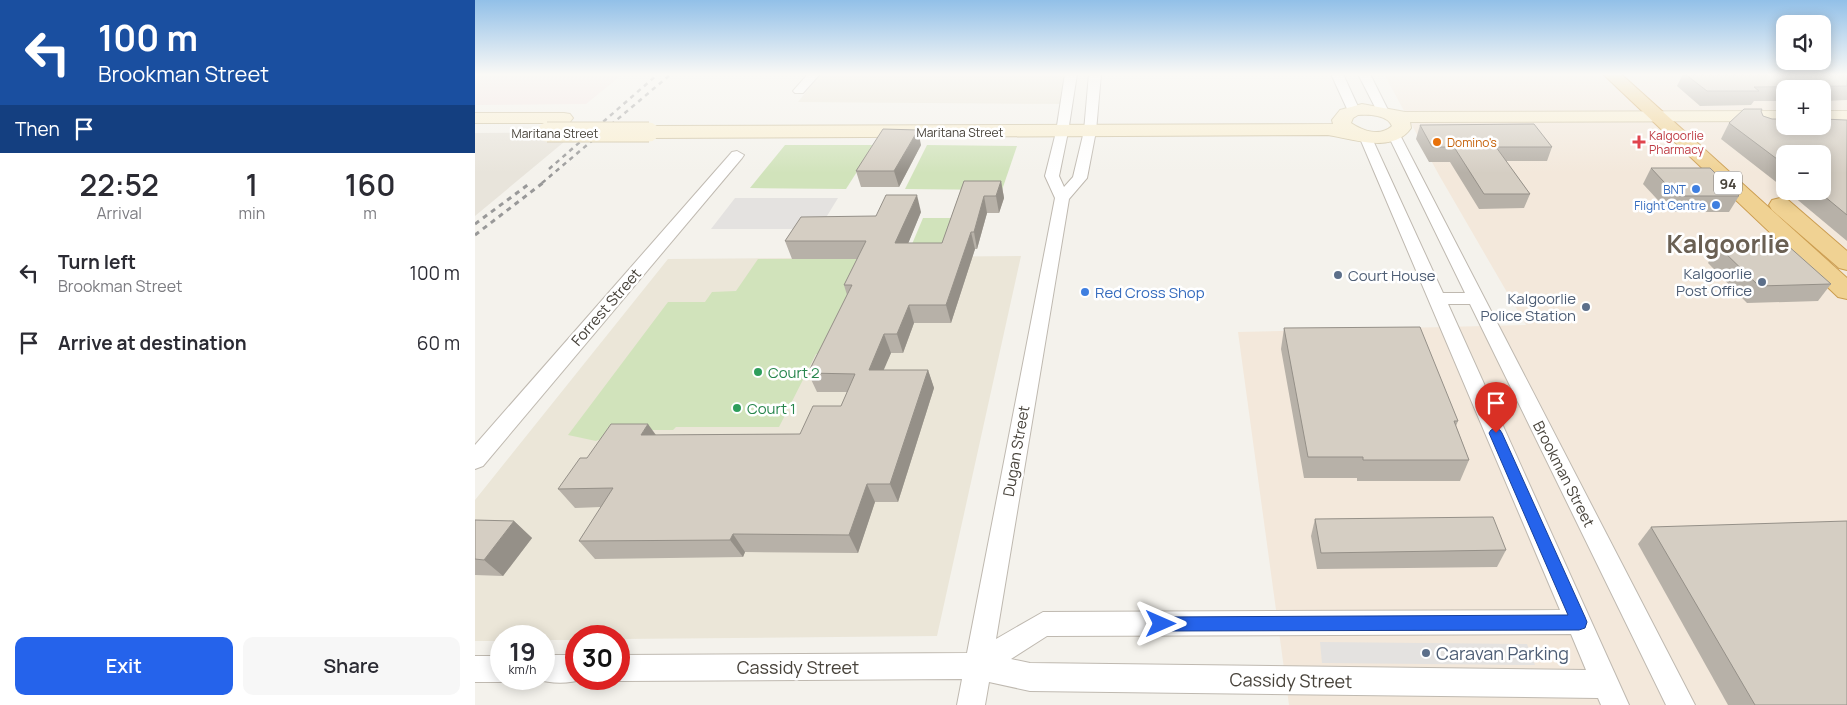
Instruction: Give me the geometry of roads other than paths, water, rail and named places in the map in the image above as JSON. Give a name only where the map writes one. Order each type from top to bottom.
[{"type":"highway","name":"94","points":[[1653,107],[1847,263]]},
{"type":"highway","name":"94","points":[[1659,107],[1847,291]]},
{"type":"main road","name":"Maritana Street","points":[[1090,125],[1323,118],[1373,110],[1387,113]]},
{"type":"main road","points":[[1349,113],[1341,120],[1342,125],[1360,135]]},
{"type":"main road","points":[[1387,113],[1405,116],[1671,121],[1776,126]]},
{"type":"main road","points":[[1387,113],[1401,123],[1402,128],[1396,134]]},
{"type":"main road","points":[[1396,134],[1422,127],[1776,116]]},
{"type":"main road","points":[[1831,116],[1847,116]]},
{"type":"main road","name":"Maritana Street","points":[[475,118],[564,118],[653,125]]},
{"type":"main road","name":"Maritana Street","points":[[475,133],[547,132],[653,125],[1090,125],[1328,129],[1375,137],[1396,134]]},
{"type":"main road","points":[[1831,127],[1847,127]]},
{"type":"street","points":[[1066,107],[1052,176],[1062,198],[1080,178],[1092,107]]},
{"type":"street","points":[[1347,107],[1349,113]]},
{"type":"street","points":[[1384,107],[1387,113]]},
{"type":"street","name":"Brookman Street","points":[[1396,134],[1475,298],[1681,705]]},
{"type":"street","points":[[1360,135],[1379,170],[1437,299],[1611,695]]},
{"type":"street","name":"Forrest Street","points":[[475,460],[737,155]]},
{"type":"street","points":[[1379,170],[1411,168]]},
{"type":"street","name":"Dugan Street","points":[[971,705],[1062,198]]},
{"type":"street","points":[[1437,299],[1475,298]]},
{"type":"street","points":[[977,666],[1043,624],[1579,622]]},
{"type":"street","name":"Cassidy Street","points":[[630,668],[977,666],[1030,677],[1611,695]]},
{"type":"street","points":[[475,669],[490,669]]},
{"type":"railway","points":[[549,169],[620,107]]},
{"type":"railway","points":[[542,183],[632,107]]},
{"type":"railway","points":[[475,235],[544,182]]},
{"type":"railway","points":[[475,224],[529,184]]},
{"type":"place","name":"Domino's","points":[[1437,142]]},
{"type":"place","name":"Kalgoorlie Pharmacy","points":[[1639,142]]},
{"type":"place","name":"BNT","points":[[1696,189]]},
{"type":"place","name":"Flight Centre","points":[[1716,205]]},
{"type":"place","name":"Court House","points":[[1338,275]]},
{"type":"place","name":"Kalgoorlie Post Office","points":[[1762,282]]},
{"type":"place","name":"Red Cross Shop","points":[[1085,292]]},
{"type":"place","name":"Kalgoorlie Police Station","points":[[1586,307]]},
{"type":"place","name":"Court 2","points":[[758,372]]},
{"type":"place","name":"Court 1","points":[[737,408]]},
{"type":"place","name":"Caravan Parking","points":[[1426,653]]},
{"type":"district","name":"Kalgoorlie","points":[[1728,243]]}]
